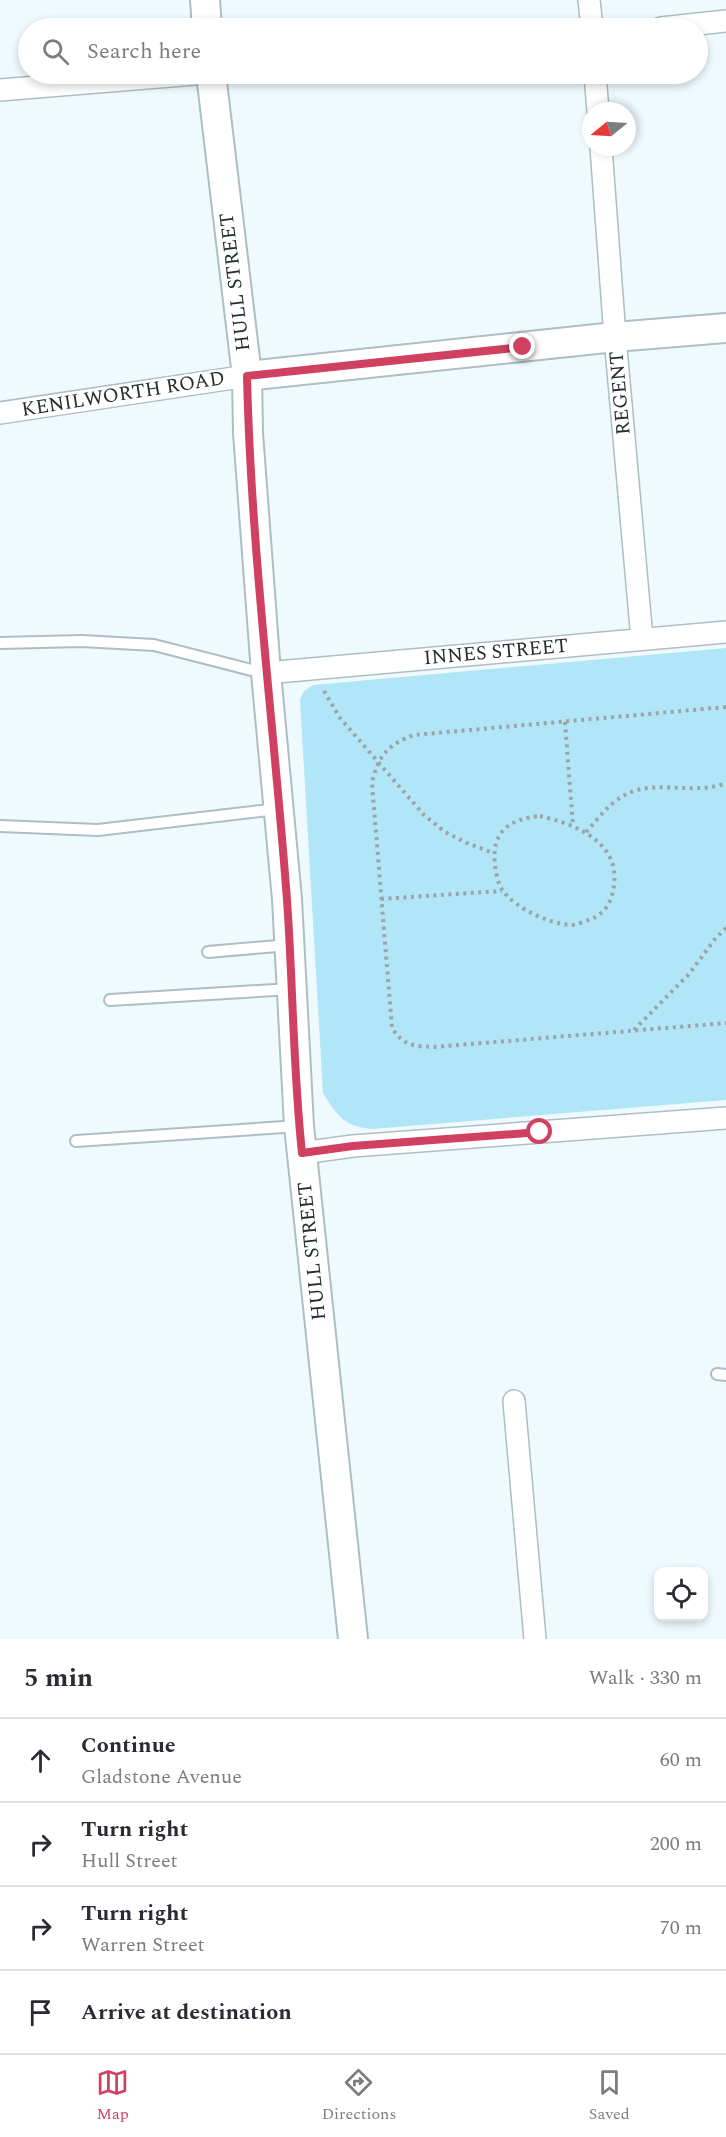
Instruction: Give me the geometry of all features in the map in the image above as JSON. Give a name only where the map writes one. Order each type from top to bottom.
[{"type":"street","points":[[205,0],[206,18]]},
{"type":"street","points":[[589,0],[591,18]]},
{"type":"street","points":[[708,23],[726,21]]},
{"type":"street","points":[[0,90],[73,84]]},
{"type":"street","name":"HULL STREET","points":[[212,84],[247,376],[248,432],[289,945],[301,1140],[352,1639]]},
{"type":"street","points":[[596,84],[597,102]]},
{"type":"street","name":"REGENT","points":[[602,156],[642,639]]},
{"type":"street","points":[[247,376],[615,337],[726,328]]},
{"type":"street","name":"KENILWORTH ROAD","points":[[0,413],[247,376]]},
{"type":"street","name":"INNES STREET","points":[[266,673],[726,632]]},
{"type":"street","points":[[301,1140],[353,1146],[726,1118]]},
{"type":"street","points":[[514,1401],[535,1639]]},
{"type":"lane","points":[[0,643],[82,641],[154,645],[266,673]]},
{"type":"lane","points":[[0,826],[98,830],[278,809]]},
{"type":"lane","points":[[208,952],[289,945]]},
{"type":"lane","points":[[110,1000],[292,989]]},
{"type":"lane","points":[[76,1141],[301,1140]]},
{"type":"path","points":[[314,669],[340,718],[424,815],[445,832],[493,853]]},
{"type":"path","points":[[726,707],[414,735],[400,740],[385,751],[372,783],[392,1028],[399,1039],[408,1044],[434,1047],[726,1023]]},
{"type":"path","points":[[565,722],[573,826]]},
{"type":"path","points":[[586,832],[620,797],[644,787],[693,790],[726,783]]},
{"type":"path","points":[[540,816],[586,832],[610,855],[614,868],[615,885],[610,905],[594,918],[573,925],[545,920],[512,901],[502,891],[493,853],[497,836],[507,827],[523,818],[540,816]]},
{"type":"path","points":[[381,899],[502,891]]},
{"type":"path","points":[[633,1031],[689,974],[726,928]]},
{"type":"shaded area","points":[[726,648],[726,1100],[372,1129],[355,1126],[343,1119],[323,1093],[300,700],[304,691],[313,685]]},
{"type":"route","points":[[523,347],[247,376],[248,432],[266,673],[287,899],[302,1153],[353,1146],[540,1132]]}]
